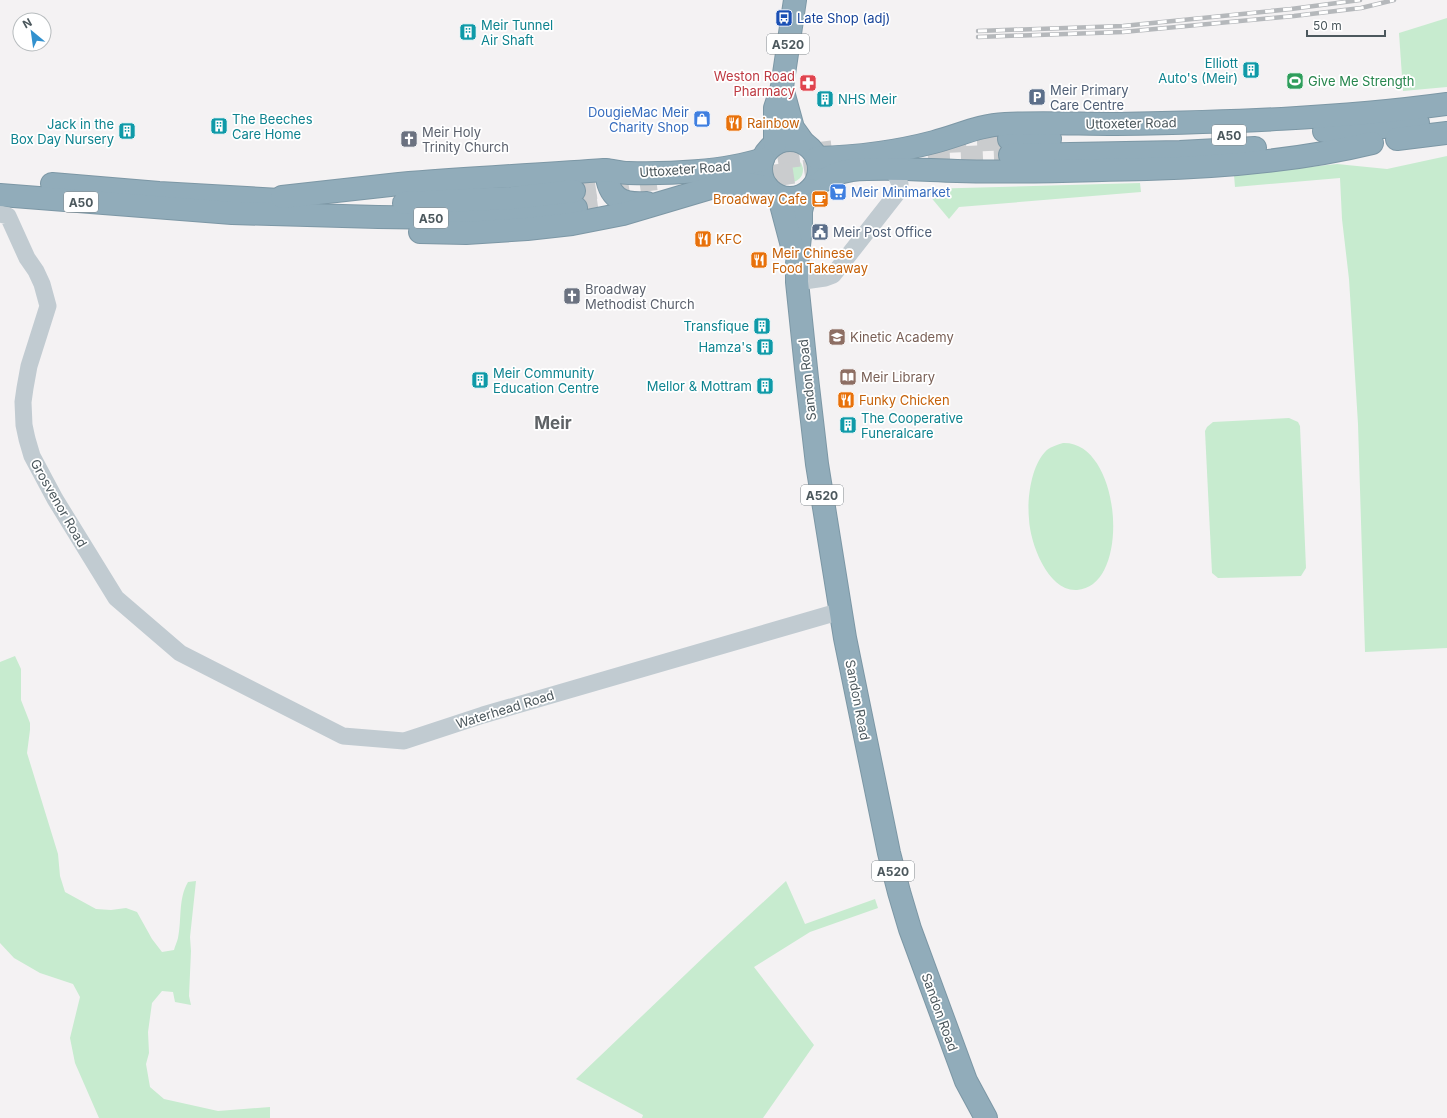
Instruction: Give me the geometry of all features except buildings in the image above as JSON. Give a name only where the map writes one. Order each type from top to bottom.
[{"type":"highway","name":"A520","points":[[769,152],[775,108],[782,87],[795,0]]},
{"type":"highway","name":"A520","points":[[782,87],[793,128],[810,150]]},
{"type":"highway","name":"Uttoxeter Road","points":[[262,199],[399,184],[606,170],[627,173],[682,172],[752,163],[786,140],[797,140],[810,150],[860,156],[935,142],[983,126],[1004,124],[1114,124],[1282,119],[1407,109],[1447,104]]},
{"type":"highway","name":"A50","points":[[1447,119],[1374,128],[1010,147],[1180,152],[1372,143],[1447,133]]},
{"type":"highway","points":[[286,215],[358,227],[418,232],[466,233],[527,229],[572,224],[623,214],[724,184],[746,184],[792,198],[802,196],[828,177],[851,170],[893,169],[957,171],[1149,169],[1223,165],[1287,158],[1339,151],[1372,143]]},
{"type":"highway","points":[[810,150],[819,162],[819,174],[812,188]]},
{"type":"highway","points":[[769,152],[761,169],[763,179],[773,192]]},
{"type":"highway","points":[[606,170],[607,181],[615,196],[620,200],[626,203],[665,202]]},
{"type":"highway","name":"A50","points":[[0,181],[291,201],[427,203],[512,198],[575,200],[519,215],[450,218],[232,214],[0,194]]},
{"type":"highway","name":"Sandon Road","points":[[812,188],[802,207],[797,273],[806,378],[817,464],[845,638],[879,807],[899,892],[910,929],[966,1081],[986,1118]]},
{"type":"highway","name":"Sandon Road","points":[[773,192],[797,273]]},
{"type":"street","points":[[797,273],[825,278],[833,275],[898,192],[900,184],[893,169]]},
{"type":"street","name":"Grosvenor Road","points":[[0,214],[8,216],[27,258],[36,271],[42,284],[48,306],[29,366],[24,388],[24,426],[32,456],[55,499],[116,598],[180,653]]},
{"type":"street","name":"Waterhead Road","points":[[180,653],[343,736],[404,741],[484,715],[841,611]]},
{"type":"green space","points":[[1447,18],[1447,87],[1403,91],[1399,33]]},
{"type":"green space","points":[[1447,156],[1447,648],[1365,652],[1358,424],[1349,279],[1342,219],[1340,178],[1235,187],[1234,175],[1337,164],[1387,169]]},
{"type":"green space","points":[[791,158],[800,161],[803,170],[800,179],[791,182],[782,179],[779,170],[782,161]]},
{"type":"green space","points":[[1140,183],[1141,192],[959,207],[949,219],[924,189]]},
{"type":"green space","points":[[1289,418],[1298,422],[1300,426],[1306,568],[1301,576],[1218,578],[1212,573],[1205,431],[1213,422]]},
{"type":"green space","points":[[1063,443],[1083,449],[1098,465],[1108,488],[1113,515],[1112,542],[1106,565],[1095,583],[1077,590],[1067,589],[1057,583],[1049,575],[1037,553],[1030,529],[1029,519],[1029,493],[1036,466],[1040,458],[1047,450],[1053,446]]},
{"type":"green space","points":[[15,656],[21,669],[21,700],[30,723],[27,753],[58,854],[60,876],[65,892],[96,909],[111,910],[126,908],[137,912],[152,939],[162,952],[174,950],[178,938],[183,895],[188,882],[196,881],[190,937],[191,951],[189,996],[191,1005],[175,1002],[173,992],[162,991],[152,1003],[148,1032],[149,1053],[146,1064],[150,1087],[164,1099],[218,1111],[270,1107],[270,1118],[99,1118],[75,1063],[70,1038],[80,997],[73,984],[40,973],[14,958],[0,943],[0,662]]},
{"type":"green space","points":[[786,881],[805,924],[875,899],[878,908],[810,932],[754,967],[814,1045],[763,1118],[642,1118],[643,1115],[576,1079],[709,952]]},
{"type":"tunnel","points":[[944,142],[1009,139]]},
{"type":"tunnel","points":[[745,164],[836,151]]},
{"type":"tunnel","points":[[895,160],[1010,155]]},
{"type":"tunnel","points":[[739,181],[811,170]]},
{"type":"tunnel","points":[[574,191],[656,179]]},
{"type":"tunnel","points":[[576,208],[638,199]]},
{"type":"railway","points":[[978,31],[1123,26],[1291,9],[1360,0]]},
{"type":"railway","points":[[978,37],[1123,32],[1294,16],[1361,8],[1394,0]]},
{"type":"place","name":"Late Shop (adj)","points":[[784,18]]},
{"type":"place","name":"Meir Tunnel Air Shaft","points":[[468,32]]},
{"type":"place","name":"Elliott Auto's (Meir)","points":[[1251,70]]},
{"type":"place","name":"Give Me Strength","points":[[1295,81]]},
{"type":"place","name":"Weston Road Pharmacy","points":[[808,83]]},
{"type":"place","name":"Meir Primary Care Centre","points":[[1037,97]]},
{"type":"place","name":"NHS Meir","points":[[825,99]]},
{"type":"place","name":"DougieMac Meir Charity Shop","points":[[702,119]]},
{"type":"place","name":"Rainbow","points":[[734,123]]},
{"type":"place","name":"The Beeches Care Home","points":[[219,126]]},
{"type":"place","name":"Jack in the Box Day Nursery","points":[[127,131]]},
{"type":"place","name":"Meir Holy Trinity Church","points":[[409,139]]},
{"type":"place","name":"Meir Minimarket","points":[[838,192]]},
{"type":"place","name":"Broadway Cafe","points":[[820,199]]},
{"type":"place","name":"Meir Post Office","points":[[820,232]]},
{"type":"place","name":"KFC","points":[[703,239]]},
{"type":"place","name":"Meir Chinese Food Takeaway","points":[[759,260]]},
{"type":"place","name":"Broadway Methodist Church","points":[[572,296]]},
{"type":"place","name":"Transfique","points":[[762,326]]},
{"type":"place","name":"Kinetic Academy","points":[[837,337]]},
{"type":"place","name":"Hamza's","points":[[765,347]]},
{"type":"place","name":"Meir Library","points":[[848,377]]},
{"type":"place","name":"Meir Community Education Centre","points":[[480,380]]},
{"type":"place","name":"Mellor & Mottram","points":[[765,386]]},
{"type":"place","name":"Funky Chicken","points":[[846,400]]},
{"type":"place","name":"The Cooperative Funeralcare","points":[[848,425]]},
{"type":"district","name":"Meir","points":[[553,423]]}]
